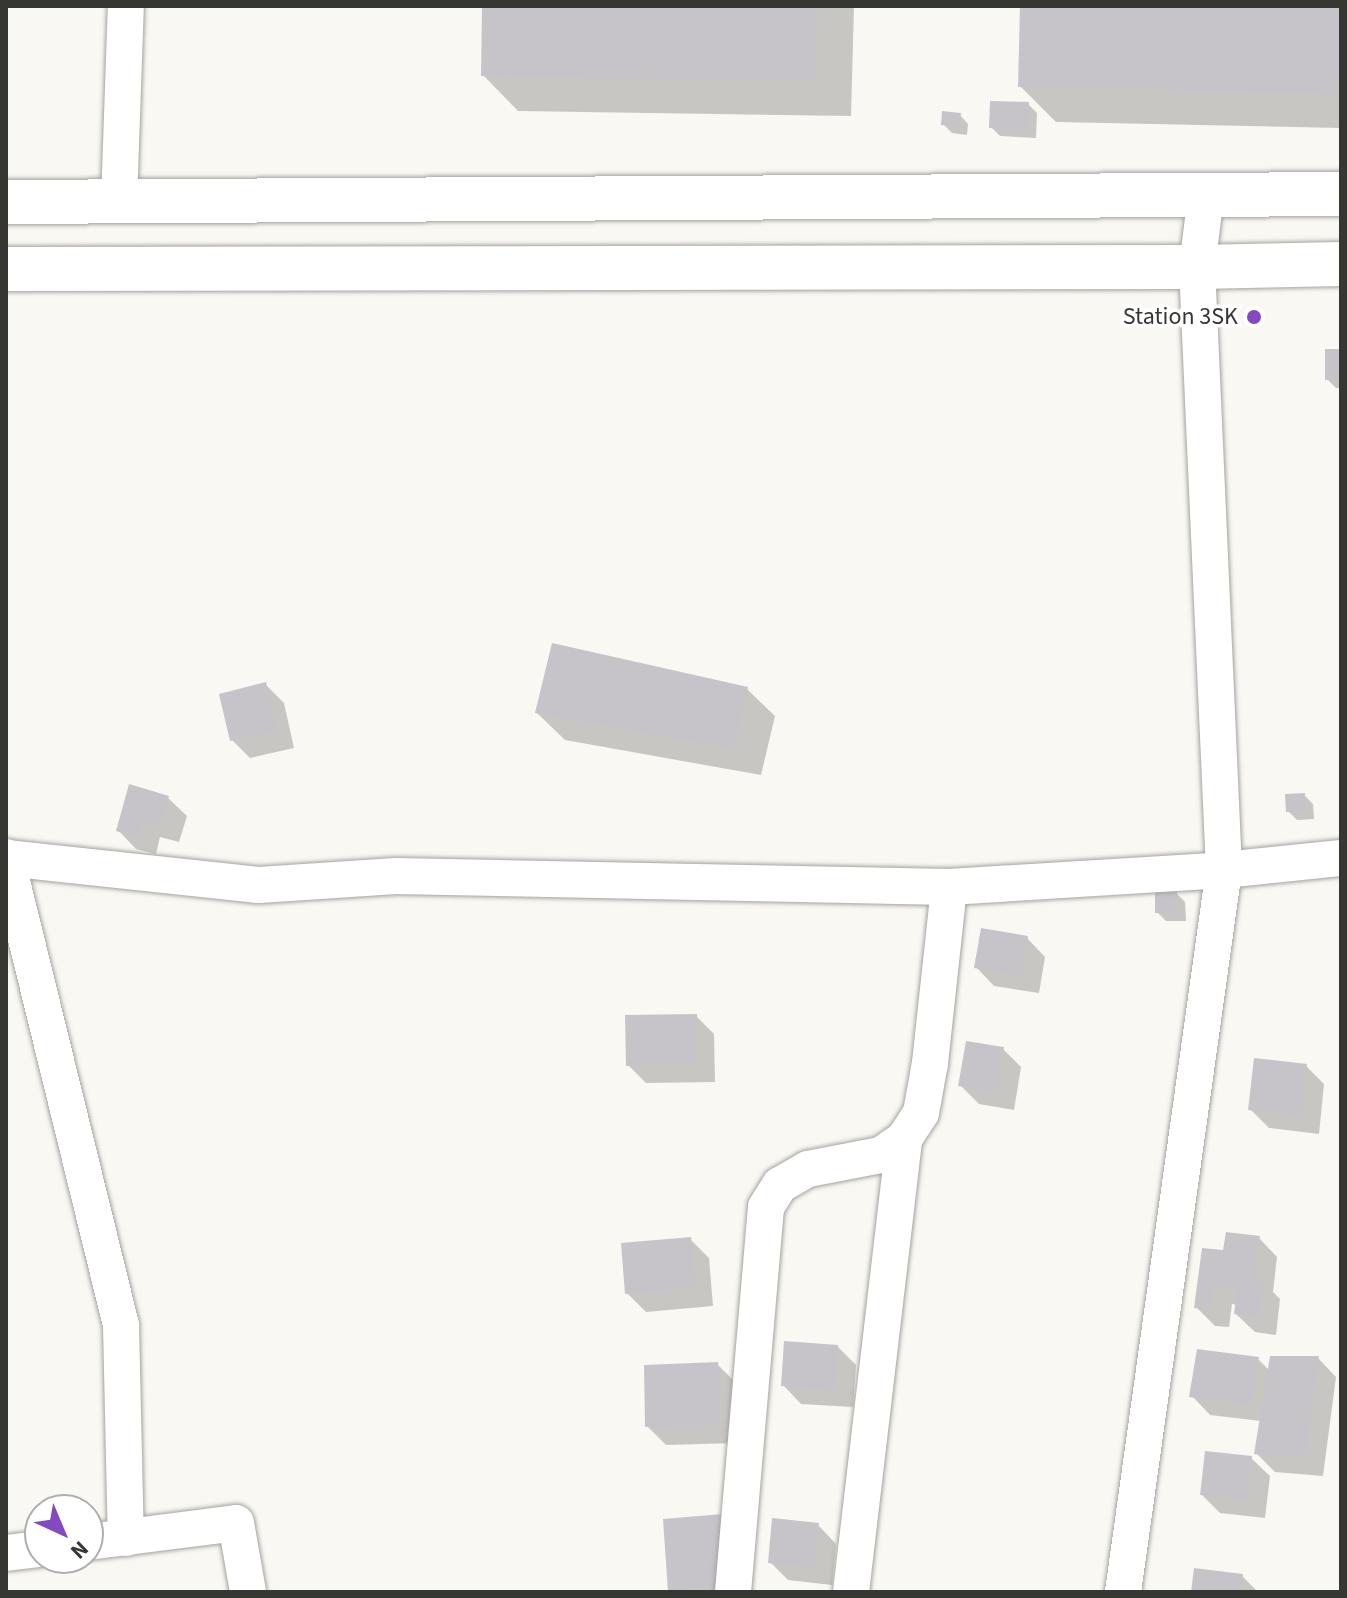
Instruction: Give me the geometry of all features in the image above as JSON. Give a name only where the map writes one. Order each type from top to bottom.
[{"type":"main road","points":[[6,202],[1341,194]]},
{"type":"main road","points":[[6,269],[1197,267],[1341,264]]},
{"type":"street","points":[[119,202],[126,6]]},
{"type":"street","points":[[1123,1592],[1224,870],[1197,267],[1206,195]]},
{"type":"street","points":[[126,1538],[121,1325],[6,858],[259,885],[396,876],[949,887],[1224,870],[1341,858]]},
{"type":"street","points":[[733,1592],[766,1207],[780,1185],[808,1169],[881,1155],[904,1139],[921,1113],[949,887]]},
{"type":"street","points":[[851,1592],[904,1139]]},
{"type":"street","points":[[104,1540],[236,1523],[248,1592]]},
{"type":"building","points":[[482,6],[818,6],[816,81],[481,76]]},
{"type":"building","points":[[1020,6],[1341,6],[1341,94],[1018,87]]},
{"type":"building","points":[[990,101],[1029,102],[1027,130],[989,128]]},
{"type":"building","points":[[942,111],[961,113],[959,127],[941,125]]},
{"type":"building","points":[[1325,349],[1341,349],[1341,380],[1325,380]]},
{"type":"building","points":[[552,643],[748,687],[733,749],[535,713]]},
{"type":"building","points":[[266,682],[277,730],[230,741],[219,694]]},
{"type":"building","points":[[129,784],[169,796],[161,825],[142,820],[138,837],[116,831]]},
{"type":"building","points":[[1305,793],[1306,811],[1286,812],[1285,794]]},
{"type":"building","points":[[1177,891],[1178,913],[1155,913],[1155,892]]},
{"type":"building","points":[[981,928],[1028,936],[1021,976],[974,968]]},
{"type":"building","points":[[697,1014],[697,1064],[626,1066],[625,1015]]},
{"type":"building","points":[[966,1041],[1004,1047],[996,1092],[958,1086]]},
{"type":"building","points":[[1254,1058],[1307,1064],[1301,1116],[1248,1110]]},
{"type":"building","points":[[1226,1232],[1260,1236],[1255,1275],[1263,1279],[1258,1317],[1234,1314],[1237,1289],[1214,1286],[1211,1310],[1194,1308],[1202,1248],[1223,1250]]},
{"type":"building","points":[[691,1237],[695,1288],[625,1294],[621,1243]]},
{"type":"building","points":[[784,1341],[838,1345],[835,1390],[781,1386]]},
{"type":"building","points":[[1197,1349],[1259,1357],[1252,1405],[1189,1397]]},
{"type":"building","points":[[1270,1356],[1319,1356],[1305,1458],[1254,1454]]},
{"type":"building","points":[[718,1362],[720,1425],[645,1427],[644,1365]]},
{"type":"building","points":[[1205,1451],[1252,1456],[1247,1500],[1200,1495]]},
{"type":"building","points":[[723,1514],[728,1586],[668,1591],[663,1519]]},
{"type":"building","points":[[772,1518],[819,1523],[814,1567],[768,1563]]},
{"type":"building","points":[[1194,1568],[1243,1574],[1241,1592],[1191,1592]]},
{"type":"place","name":"Station 3SK","points":[[1254,317]]}]
